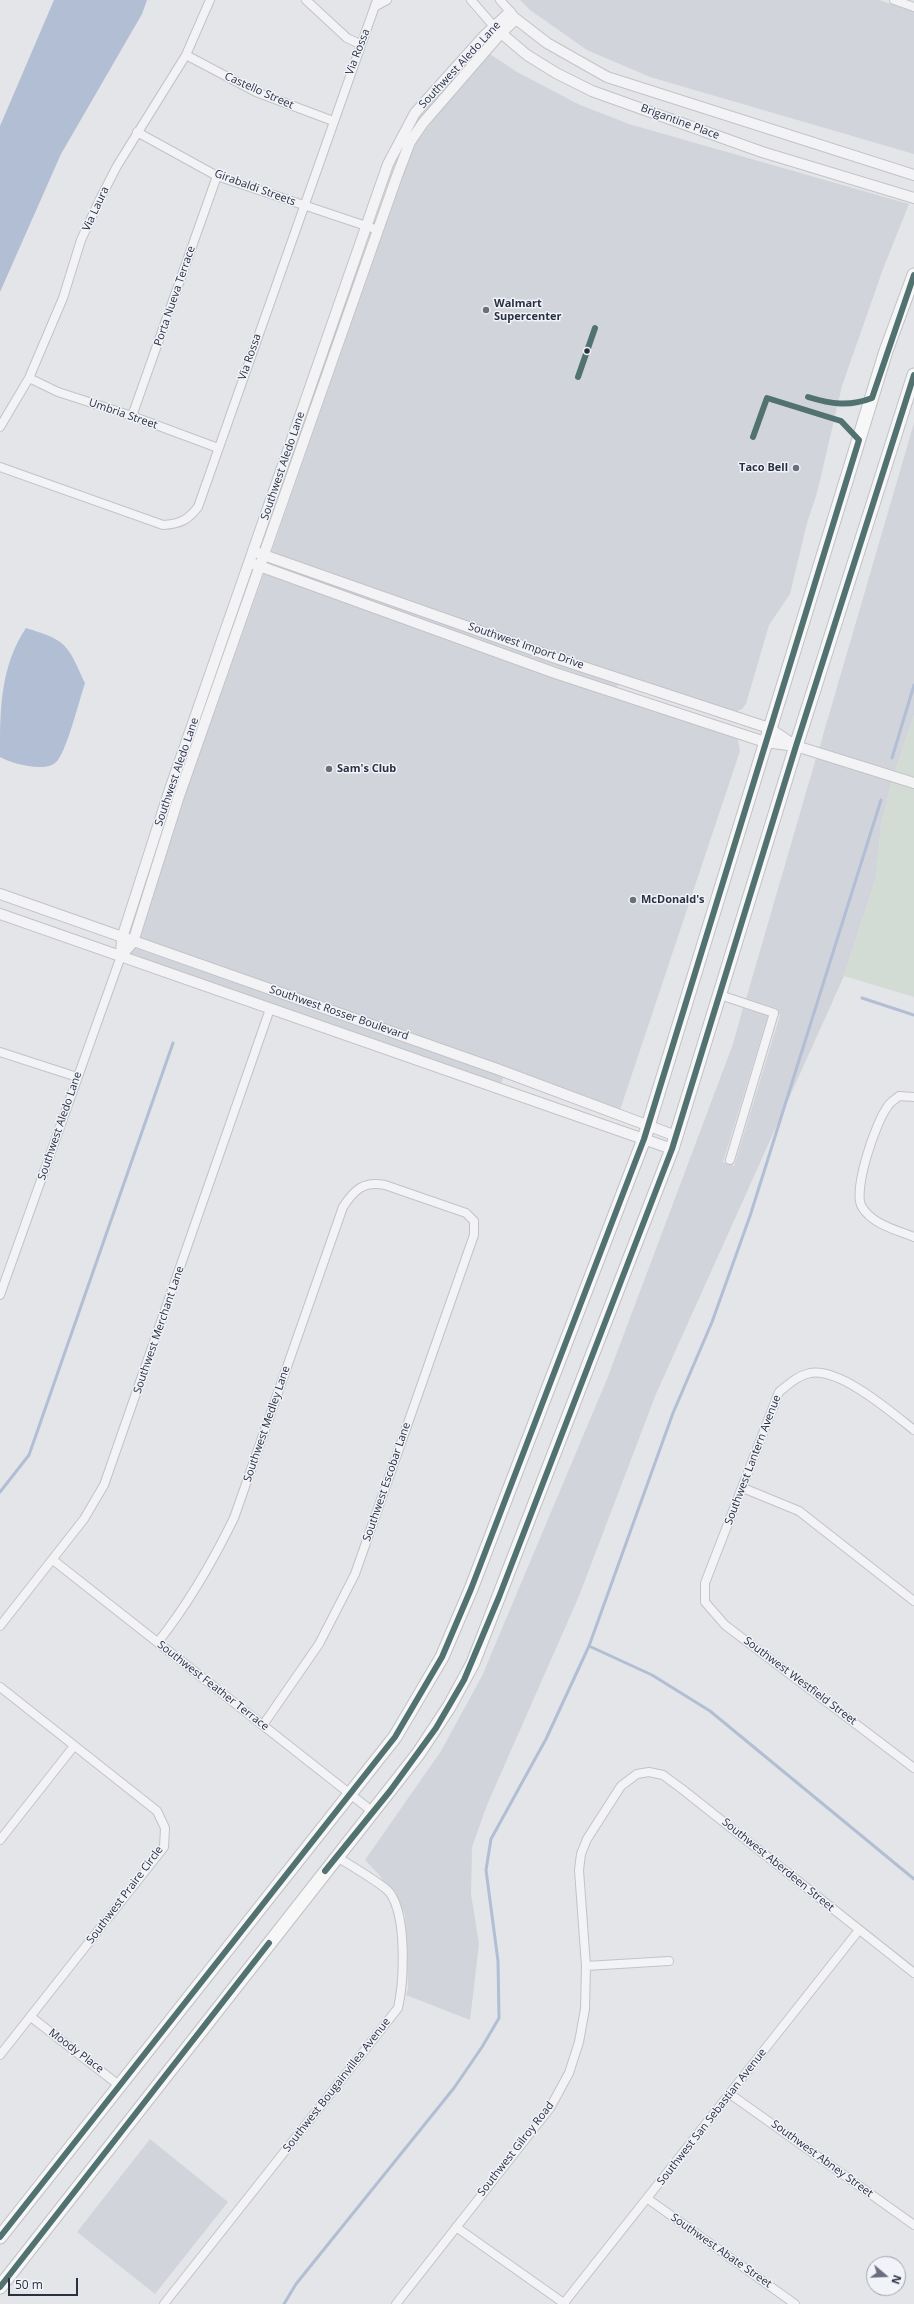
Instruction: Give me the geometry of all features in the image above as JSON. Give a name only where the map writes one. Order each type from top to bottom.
[{"type":"main road","points":[[0,2237],[396,1737],[442,1657],[472,1589],[644,1139],[769,728],[886,352],[914,275]]},
{"type":"main road","points":[[0,2287],[418,1754],[449,1707],[473,1663],[672,1149],[796,746],[914,375]]},
{"type":"street","name":"Via Laura","points":[[0,427],[29,378],[63,298],[81,240],[117,166],[186,55],[210,0]]},
{"type":"street","points":[[306,0],[347,38],[360,44]]},
{"type":"street","name":"Via Rossa","points":[[0,467],[163,525],[178,524],[190,517],[198,507],[360,44],[377,3],[387,0]]},
{"type":"street","name":"Brigantine Place","points":[[471,0],[498,30],[527,55],[556,73],[592,91],[762,152],[914,198]]},
{"type":"street","name":"Brigantine Place","points":[[500,0],[513,16],[548,43],[607,77],[914,175]]},
{"type":"street","points":[[894,0],[914,7]]},
{"type":"street","name":"Southwest Aledo Lane","points":[[0,1295],[121,956],[122,938],[169,792],[388,164],[415,113],[513,16]]},
{"type":"street","name":"Southwest Aledo Lane","points":[[121,956],[133,942],[179,796],[410,142],[443,98],[498,30]]},
{"type":"street","name":"Castello Street","points":[[186,55],[256,92],[333,121]]},
{"type":"street","name":"Girabaldi Streets","points":[[137,132],[217,176],[378,230]]},
{"type":"street","name":"Porta Nueva Terrace","points":[[132,416],[217,176]]},
{"type":"street","name":"Umbria Street","points":[[29,378],[58,392],[132,416],[218,448]]},
{"type":"street","name":"Southwest Import Drive","points":[[253,551],[559,659],[769,728],[796,746]]},
{"type":"street","name":"Southwest Import Drive","points":[[249,562],[554,673],[765,742],[796,746],[914,783]]},
{"type":"street","name":"Southwest Rosser Boulevard","points":[[0,894],[497,1069],[676,1136]]},
{"type":"street","name":"Southwest Rosser Boulevard","points":[[0,914],[672,1149]]},
{"type":"street","points":[[720,995],[774,1013],[730,1160]]},
{"type":"street","name":"Southwest Merchant Lane","points":[[0,1626],[53,1560],[95,1502],[112,1464],[270,1009]]},
{"type":"street","points":[[0,1052],[77,1077]]},
{"type":"street","points":[[914,1097],[899,1096],[888,1105],[877,1126],[861,1177],[859,1198],[861,1206],[873,1219],[914,1237]]},
{"type":"street","name":"Southwest Medley Lane","points":[[158,1642],[189,1601],[210,1567],[234,1518],[343,1207],[351,1193],[362,1185],[373,1183],[384,1185],[466,1213],[474,1221]]},
{"type":"street","name":"Southwest Escobar Lane","points":[[263,1725],[319,1644],[355,1574],[474,1235],[474,1221]]},
{"type":"street","name":"Southwest Lantern Avenue","points":[[705,1583],[779,1392],[793,1380],[811,1373],[832,1376],[851,1384],[914,1430]]},
{"type":"street","points":[[743,1488],[798,1510],[914,1601]]},
{"type":"street","name":"Southwest Feather Terrace","points":[[53,1560],[373,1812]]},
{"type":"street","name":"Southwest Westfield Street","points":[[705,1583],[705,1602],[725,1625],[914,1768]]},
{"type":"street","name":"Southwest Praire Circle","points":[[0,1687],[157,1811],[165,1828],[164,1847],[0,2055]]},
{"type":"street","points":[[0,1840],[74,1746]]},
{"type":"street","name":"Southwest Aberdeen Street","points":[[637,1774],[649,1772],[663,1775],[678,1785],[914,1973]]},
{"type":"street","name":"Southwest Gilroy Road","points":[[396,2304],[550,2108],[569,2073],[578,2042],[585,2009],[586,1966],[579,1870],[581,1854],[587,1839],[621,1786],[637,1774]]},
{"type":"street","name":"Southwest Bougainvillea Avenue","points":[[164,2304],[398,2008],[402,1987],[400,1917],[390,1893],[337,1857]]},
{"type":"street","name":"Southwest San Sebastian Avenue","points":[[564,2304],[859,1930]]},
{"type":"street","points":[[586,1966],[669,1961]]},
{"type":"street","name":"Moody Place","points":[[31,2017],[120,2086]]},
{"type":"street","name":"Southwest Abney Street","points":[[730,2094],[914,2225]]},
{"type":"street","name":"Southwest Abate Street","points":[[648,2199],[795,2304]]},
{"type":"street","points":[[456,2227],[564,2304]]},
{"type":"shaded area","points":[[520,0],[879,0],[914,12],[914,154],[650,77],[587,50],[530,10]]},
{"type":"shaded area","points":[[490,54],[517,72],[580,105],[629,124],[909,204],[883,269],[842,386],[817,493],[807,523],[790,594],[769,625],[746,704],[742,709],[735,712],[561,654],[271,553],[402,178],[415,145],[447,101]]},
{"type":"shaded area","points":[[914,423],[914,715],[895,772],[819,749]]},
{"type":"shaded area","points":[[268,562],[618,683],[617,687],[649,699],[395,611],[267,564]]},
{"type":"shaded area","points":[[264,573],[553,677],[738,739],[740,751],[620,1110],[507,1067],[140,939],[184,797]]},
{"type":"shaded area","points":[[914,715],[914,778],[895,772]]},
{"type":"shaded area","points":[[816,758],[892,781],[881,826],[876,878],[844,976],[656,1394],[579,1596],[487,1805],[472,1847],[471,1894],[479,1944],[470,2020],[406,1995],[408,1989],[405,1915],[395,1891],[383,1882],[381,1877],[365,1860],[441,1751],[482,1676],[607,1379],[733,1044],[743,1008],[768,1016],[723,1162],[734,1166],[780,1015],[776,1008],[746,999]]},
{"type":"shaded area","points":[[892,781],[914,788],[914,997],[844,976],[876,878],[881,826]]},
{"type":"shaded area","points":[[135,948],[504,1076],[501,1084],[130,954]]},
{"type":"shaded area","points":[[150,2139],[228,2202],[155,2294],[77,2232]]},
{"type":"water","points":[[54,0],[147,0],[142,14],[61,154],[0,292],[0,126]]},
{"type":"water","points":[[26,628],[40,632],[58,641],[64,646],[74,660],[85,683],[66,745],[62,753],[58,760],[53,764],[39,767],[21,765],[0,757],[1,706],[6,674],[17,643]]},
{"type":"waterway","points":[[892,758],[914,685]]},
{"type":"waterway","points":[[284,2304],[296,2284],[454,2088],[482,2047],[499,2018],[498,1961],[486,1870],[491,1839],[546,1739],[589,1646],[673,1413],[712,1322],[750,1216],[881,800]]},
{"type":"waterway","points":[[862,998],[914,1015]]},
{"type":"waterway","points":[[0,1492],[29,1455],[173,1043]]},
{"type":"waterway","points":[[589,1646],[652,1675],[710,1711],[914,1879]]},
{"type":"transit line","points":[[808,397],[840,404],[856,403],[872,398],[914,275]]},
{"type":"transit line","points":[[578,377],[595,328]]},
{"type":"transit line","points":[[325,1871],[390,1791],[436,1728],[464,1680],[499,1597],[672,1149],[796,746],[914,375]]},
{"type":"transit line","points":[[0,2237],[395,1737],[442,1657],[471,1589],[644,1139],[859,440],[841,421],[767,398],[753,437]]},
{"type":"transit line","points":[[0,2287],[269,1943]]},
{"type":"place","name":"Walmart Supercenter","points":[[486,310]]},
{"type":"place","name":"Taco Bell","points":[[796,468]]},
{"type":"place","name":"Sam's Club","points":[[329,769]]},
{"type":"place","name":"McDonald's","points":[[633,900]]}]
